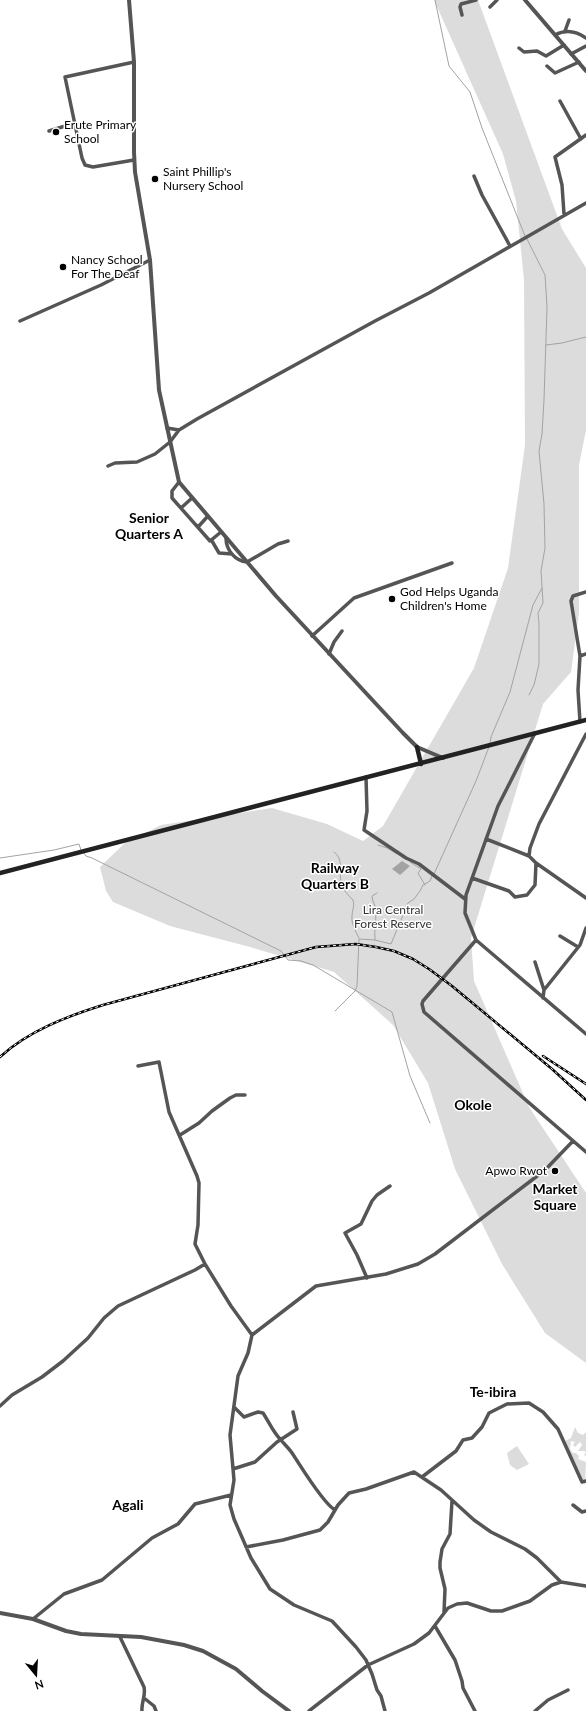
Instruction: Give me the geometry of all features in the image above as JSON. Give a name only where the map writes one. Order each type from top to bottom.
[{"type":"main road","points":[[0,873],[586,720]]},
{"type":"main road","points":[[417,747],[421,764]]},
{"type":"street","points":[[129,0],[134,62],[134,160],[150,260],[158,380],[179,482],[246,562],[312,636],[417,747],[443,758]]},
{"type":"street","points":[[462,15],[461,4],[476,0]]},
{"type":"street","points":[[490,7],[497,0]]},
{"type":"street","points":[[526,0],[586,71]]},
{"type":"street","points":[[566,32],[569,20]]},
{"type":"street","points":[[555,35],[566,32],[579,34],[586,38]]},
{"type":"street","points":[[519,48],[524,52],[537,51],[547,56],[564,45]]},
{"type":"street","points":[[572,54],[586,46]]},
{"type":"street","points":[[134,62],[65,77],[83,162],[88,167],[134,160]]},
{"type":"street","points":[[547,66],[555,73],[579,62]]},
{"type":"street","points":[[560,101],[581,139]]},
{"type":"street","points":[[48,131],[75,123]]},
{"type":"street","points":[[564,214],[562,185],[555,157],[586,135]]},
{"type":"street","points":[[474,176],[482,195],[510,246]]},
{"type":"street","points":[[108,466],[115,463],[143,461],[156,454],[170,442],[179,430],[375,321],[429,293],[564,214],[586,203]]},
{"type":"street","points":[[20,321],[101,285],[150,260]]},
{"type":"street","points":[[167,428],[179,430]]},
{"type":"street","points":[[179,482],[171,493],[172,498],[212,541],[219,553],[232,554]]},
{"type":"street","points":[[181,508],[192,498]]},
{"type":"street","points":[[198,527],[208,516]]},
{"type":"street","points":[[212,541],[221,532]]},
{"type":"street","points":[[226,538],[227,546],[232,554],[240,561],[246,562],[278,544],[288,541]]},
{"type":"street","points":[[312,636],[354,598],[452,563]]},
{"type":"street","points":[[580,722],[578,690],[580,656],[571,601],[573,596],[586,592]]},
{"type":"street","points":[[329,654],[334,642],[342,630]]},
{"type":"street","points":[[580,656],[586,654]]},
{"type":"street","points":[[535,733],[510,780],[486,839],[465,899],[465,913],[476,940],[586,1034]]},
{"type":"street","points":[[529,856],[530,848],[539,824],[586,734]]},
{"type":"street","points":[[366,777],[367,811],[364,830],[406,858],[419,864],[465,899]]},
{"type":"street","points":[[486,839],[529,856],[536,863],[586,898]]},
{"type":"street","points":[[472,878],[509,891],[515,897],[527,895],[535,885],[536,863]]},
{"type":"street","points":[[544,990],[578,947],[586,928]]},
{"type":"street","points":[[560,936],[578,947]]},
{"type":"street","points":[[476,940],[423,1001],[422,1004],[424,1012],[586,1152]]},
{"type":"street","points":[[535,962],[544,990],[543,998]]},
{"type":"street","points":[[138,1066],[159,1062],[166,1100],[198,1179],[198,1225],[195,1244],[196,1250],[234,1311],[252,1335]]},
{"type":"street","points":[[180,1135],[199,1123],[230,1098],[236,1095],[245,1095]]},
{"type":"street","points":[[384,1711],[381,1696],[368,1665],[356,1647],[336,1624],[294,1605],[270,1589],[246,1547],[231,1509],[234,1469],[230,1440],[238,1376],[248,1353],[252,1335],[316,1286],[386,1274],[412,1266],[435,1254],[545,1170],[573,1141]]},
{"type":"street","points":[[367,1278],[360,1260],[345,1232],[361,1224],[372,1201],[377,1195],[390,1186]]},
{"type":"street","points":[[0,1406],[12,1395],[59,1365],[88,1338],[104,1318],[118,1306],[204,1264]]},
{"type":"street","points":[[422,1477],[456,1451],[464,1440],[472,1438],[482,1427],[489,1413],[507,1404],[529,1403],[544,1412],[558,1429],[582,1482],[586,1481]]},
{"type":"street","points":[[234,1407],[244,1417],[262,1412],[280,1440],[288,1447],[301,1468],[329,1506],[335,1510]]},
{"type":"street","points":[[234,1469],[255,1462],[280,1440],[298,1428],[293,1412]]},
{"type":"street","points":[[246,1547],[284,1540],[320,1530],[328,1522],[349,1492],[366,1489],[412,1472],[441,1490],[479,1524],[531,1553],[561,1582]]},
{"type":"street","points":[[33,1619],[64,1594],[102,1580],[152,1538],[178,1524],[194,1505],[217,1497],[231,1495]]},
{"type":"street","points":[[444,1612],[445,1588],[440,1562],[442,1548],[450,1536],[452,1501]]},
{"type":"street","points":[[573,1504],[582,1512],[586,1511]]},
{"type":"street","points":[[309,1711],[368,1665],[414,1644],[429,1633],[448,1608],[457,1604],[467,1603],[491,1611],[502,1611],[530,1601],[552,1585],[561,1582],[586,1586]]},
{"type":"street","points":[[0,1613],[33,1619],[66,1631],[162,1640],[202,1651],[236,1668],[262,1691],[289,1711]]},
{"type":"street","points":[[435,1626],[455,1660],[463,1688],[475,1711]]},
{"type":"street","points":[[120,1637],[144,1687],[144,1698],[141,1705],[142,1711]]},
{"type":"street","points":[[535,1711],[548,1700],[568,1690]]},
{"type":"street","points":[[144,1698],[154,1706],[156,1711]]},
{"type":"green space","name":"Lira Central Forest Reserve","points":[[434,0],[478,0],[562,229],[586,268],[586,430],[579,465],[579,613],[571,672],[543,704],[471,938],[474,981],[529,1107],[586,1193],[586,1363],[545,1333],[502,1264],[455,1169],[428,1083],[393,1025],[334,972],[250,947],[170,926],[113,902],[106,891],[100,867],[125,843],[161,825],[272,808],[327,824],[363,841],[383,826],[474,668],[508,568],[525,445],[524,280],[516,201],[503,154]]},
{"type":"green space","points":[[575,1427],[578,1433],[583,1435],[586,1432],[586,1452],[578,1451],[582,1445],[580,1442],[575,1447],[573,1445],[575,1442],[571,1441],[570,1449],[573,1453],[576,1453],[579,1456],[578,1459],[586,1462],[585,1485],[565,1441],[571,1438]]},
{"type":"green space","points":[[517,1446],[529,1464],[517,1470],[510,1465],[507,1453]]},
{"type":"shaded area","points":[[402,861],[410,866],[400,875],[392,869]]},
{"type":"waterway","points":[[435,0],[449,66],[470,92],[482,128],[525,236]]},
{"type":"waterway","points":[[527,239],[545,275],[547,307],[544,400],[542,434],[539,451],[544,504],[545,548],[541,571],[543,603],[538,613],[539,664],[534,685],[529,695]]},
{"type":"waterway","points":[[546,345],[586,337]]},
{"type":"waterway","points":[[490,744],[491,737],[510,692],[533,605],[542,588]]},
{"type":"waterway","points":[[434,874],[476,781],[489,747]]},
{"type":"waterway","points":[[0,858],[54,850],[79,844],[81,850]]},
{"type":"waterway","points":[[378,845],[397,854]]},
{"type":"waterway","points":[[83,852],[86,856],[281,951],[288,960],[301,961],[313,965],[392,1012],[410,1076],[430,1123]]},
{"type":"waterway","points":[[334,852],[339,858],[340,862],[342,885],[353,900],[352,922],[359,938]]},
{"type":"waterway","points":[[410,862],[421,869],[418,873],[425,885]]},
{"type":"waterway","points":[[335,1011],[355,991],[357,986],[359,939],[375,940],[391,944],[408,903],[414,899],[423,885],[430,881],[432,876]]},
{"type":"waterway","points":[[375,940],[376,911],[372,896],[377,893]]},
{"type":"railway","points":[[0,1057],[23,1039],[49,1025],[103,1005],[316,947],[356,944],[394,951],[413,959],[429,969],[452,986],[552,1069],[586,1100]]},
{"type":"railway","points":[[543,1056],[586,1084]]},
{"type":"place","name":"Erute Primary School","points":[[56,132]]},
{"type":"place","name":"Saint Phillip's Nursery School","points":[[155,179]]},
{"type":"place","name":"Nancy School For The Deaf","points":[[63,267]]},
{"type":"place","name":"God Helps Uganda Children's Home","points":[[392,599]]},
{"type":"place","name":"Apwo Rwot","points":[[555,1171]]},
{"type":"district","name":"Senior Quarters A","points":[[149,526]]},
{"type":"district","name":"Railway Quarters B","points":[[335,876]]},
{"type":"district","name":"Okole","points":[[473,1105]]},
{"type":"district","name":"Market Square","points":[[555,1198]]},
{"type":"district","name":"Te-ibira","points":[[493,1392]]},
{"type":"district","name":"Agali","points":[[128,1505]]}]
